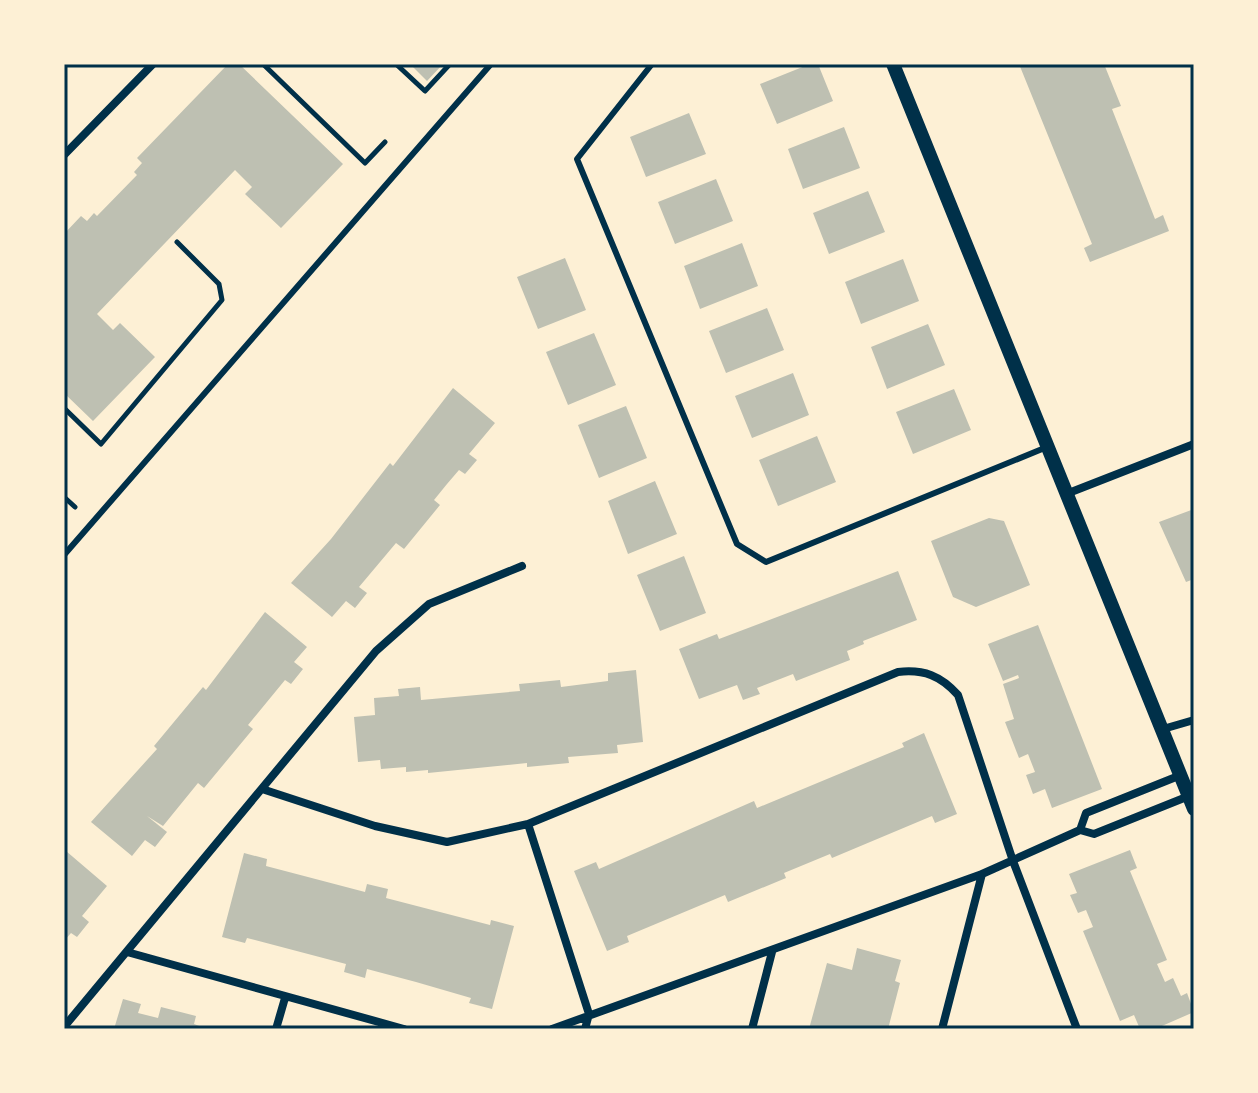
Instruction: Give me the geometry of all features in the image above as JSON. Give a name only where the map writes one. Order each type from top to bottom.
[{"type":"street","points":[[64,155],[153,64]]},
{"type":"street","points":[[552,1029],[982,874],[1080,830],[1094,834],[1191,802],[893,64]]},
{"type":"street","points":[[1066,494],[1194,444]]},
{"type":"street","points":[[64,1027],[376,651],[429,604],[522,566]]},
{"type":"street","points":[[262,789],[375,826],[447,842],[528,824],[898,672],[915,670],[946,682],[958,695],[1013,861],[1077,1029]]},
{"type":"street","points":[[1163,729],[1194,720]]},
{"type":"street","points":[[1080,830],[1086,813],[1181,775]]},
{"type":"street","points":[[528,824],[589,1014],[585,1029]]},
{"type":"street","points":[[942,1029],[982,874]]},
{"type":"street","points":[[127,952],[404,1029]]},
{"type":"street","points":[[752,1029],[772,952]]},
{"type":"street","points":[[276,1029],[285,998]]},
{"type":"lane","points":[[64,555],[491,64]]},
{"type":"lane","points":[[652,64],[577,159],[737,544],[766,562],[1047,447]]},
{"type":"path","points":[[263,64],[365,163],[385,142]]},
{"type":"path","points":[[396,64],[425,91],[450,64]]},
{"type":"path","points":[[64,408],[101,444],[222,300],[219,284],[177,242]]},
{"type":"path","points":[[64,497],[75,507]]},
{"type":"building","points":[[228,64],[239,64],[343,164],[281,228],[245,194],[252,187],[235,170],[97,314],[113,330],[120,323],[155,357],[93,421],[64,393],[64,234],[81,216],[87,221],[94,213],[97,216],[137,175],[134,172],[142,163],[137,158]]},
{"type":"building","points":[[410,64],[443,64],[427,81]]},
{"type":"building","points":[[810,64],[818,64],[833,101],[777,124],[760,84]]},
{"type":"building","points":[[1019,64],[1104,64],[1121,106],[1112,109],[1155,219],[1163,215],[1169,231],[1090,262],[1084,248],[1092,244]]},
{"type":"building","points":[[689,113],[706,154],[646,177],[630,137]]},
{"type":"building","points":[[844,127],[860,168],[803,189],[788,149]]},
{"type":"building","points":[[716,179],[733,221],[675,244],[658,202]]},
{"type":"building","points":[[868,191],[885,232],[829,254],[813,213]]},
{"type":"building","points":[[742,243],[758,286],[700,309],[684,266]]},
{"type":"building","points":[[565,258],[586,310],[538,329],[517,277]]},
{"type":"building","points":[[903,259],[919,301],[861,324],[845,282]]},
{"type":"building","points":[[767,308],[784,350],[726,373],[709,331]]},
{"type":"building","points":[[928,324],[945,365],[887,389],[871,347]]},
{"type":"building","points":[[594,333],[616,385],[568,405],[546,352]]},
{"type":"building","points":[[793,373],[809,415],[752,438],[735,396]]},
{"type":"building","points":[[453,388],[495,423],[469,454],[477,460],[465,474],[459,470],[447,484],[434,500],[440,505],[404,549],[396,543],[359,587],[367,593],[355,608],[346,601],[332,617],[291,583],[331,539],[390,463],[393,466]]},
{"type":"building","points":[[954,389],[971,430],[913,454],[896,412]]},
{"type":"building","points":[[626,406],[647,458],[599,478],[578,425]]},
{"type":"building","points":[[817,436],[836,482],[778,506],[759,460]]},
{"type":"building","points":[[655,481],[677,534],[628,554],[608,501]]},
{"type":"building","points":[[1194,509],[1194,579],[1186,582],[1159,522]]},
{"type":"building","points":[[989,518],[1004,521],[1030,585],[976,607],[953,597],[931,541]]},
{"type":"building","points":[[684,556],[706,613],[660,631],[637,575]]},
{"type":"building","points":[[898,571],[917,620],[863,641],[864,644],[847,651],[850,660],[796,681],[793,674],[757,688],[760,694],[743,700],[737,685],[699,699],[679,649],[717,634],[719,639]]},
{"type":"building","points":[[265,612],[307,647],[294,662],[303,669],[291,684],[285,680],[248,725],[253,729],[204,788],[198,783],[163,826],[147,816],[167,832],[155,847],[145,840],[132,856],[91,822],[157,749],[154,746],[203,687],[206,690]]},
{"type":"building","points":[[1038,625],[1102,789],[1052,808],[1045,789],[1033,794],[1026,775],[1035,772],[1028,754],[1019,758],[1005,722],[1014,719],[1003,684],[1019,678],[1018,675],[1003,681],[988,644]]},
{"type":"building","points":[[636,670],[643,742],[617,745],[618,753],[568,757],[569,763],[527,767],[527,763],[428,773],[428,770],[406,772],[406,767],[381,769],[380,760],[358,762],[354,717],[375,715],[374,698],[399,696],[398,689],[420,687],[421,700],[520,691],[519,684],[560,680],[561,687],[608,681],[608,673]]},
{"type":"building","points":[[924,733],[957,814],[935,823],[932,816],[832,858],[830,854],[784,873],[786,878],[728,902],[725,895],[627,936],[629,942],[607,951],[574,871],[596,862],[599,869],[754,801],[757,808],[904,747],[902,743]]},
{"type":"building","points":[[1130,850],[1137,868],[1130,871],[1167,960],[1157,964],[1165,982],[1173,978],[1181,996],[1187,993],[1194,1012],[1155,1029],[1140,1029],[1134,1015],[1120,1021],[1083,931],[1093,927],[1086,910],[1078,913],[1070,895],[1077,893],[1069,874]]},
{"type":"building","points":[[66,851],[107,886],[82,916],[89,922],[77,937],[71,933],[64,941]]},
{"type":"building","points":[[244,853],[267,859],[266,866],[365,892],[367,884],[388,889],[386,898],[490,925],[491,920],[514,926],[492,1009],[469,1003],[471,998],[416,982],[367,969],[365,978],[344,972],[346,964],[247,938],[245,943],[222,937]]},
{"type":"building","points":[[857,948],[901,960],[895,981],[900,983],[888,1029],[809,1029],[827,963],[852,970]]},
{"type":"building","points":[[123,999],[141,1004],[138,1013],[158,1018],[161,1007],[196,1016],[194,1024],[207,1029],[114,1029]]}]
